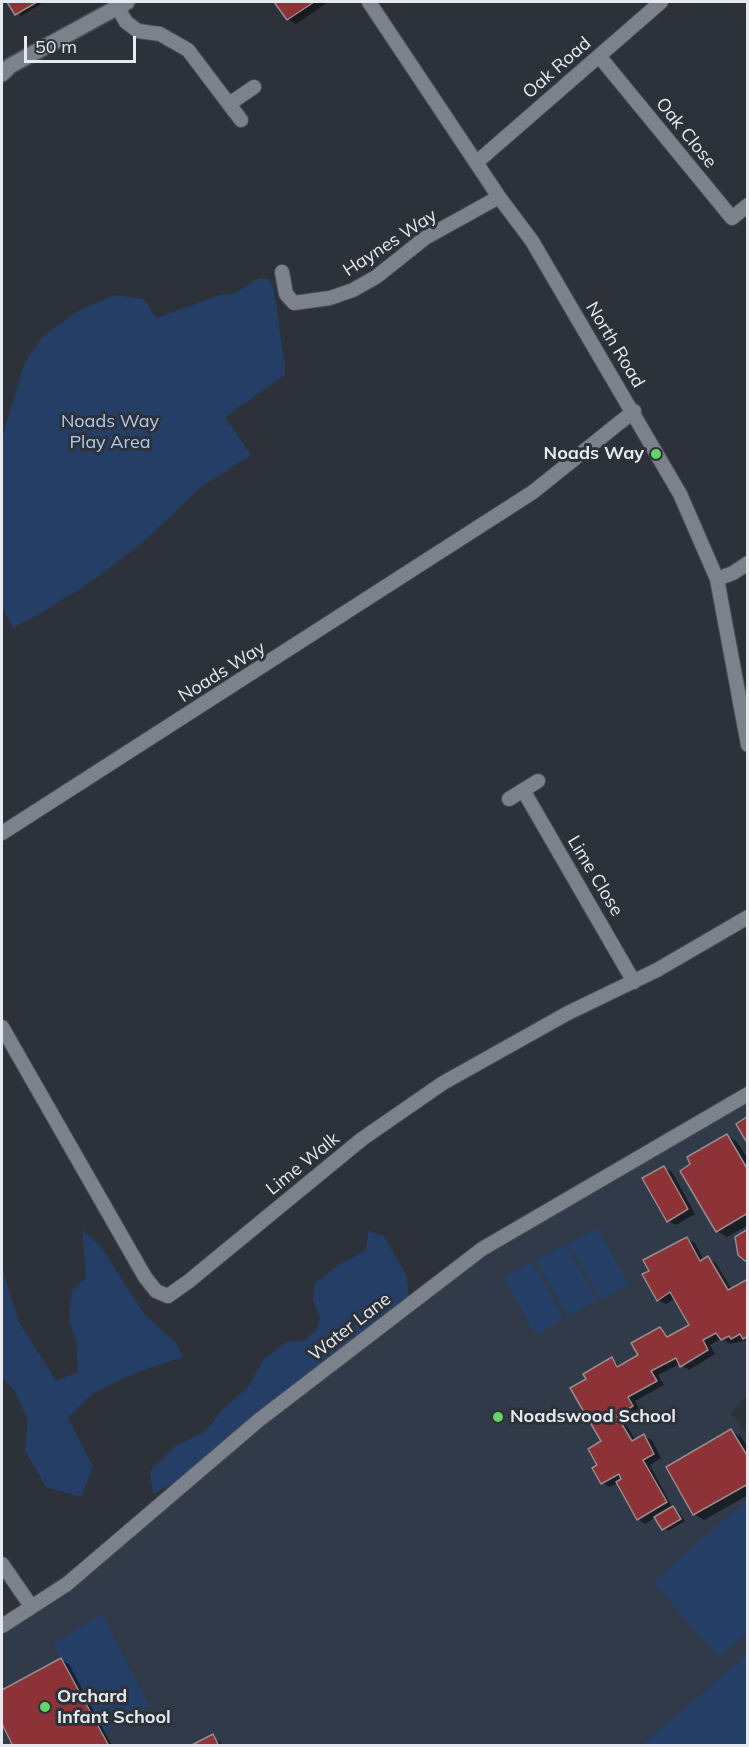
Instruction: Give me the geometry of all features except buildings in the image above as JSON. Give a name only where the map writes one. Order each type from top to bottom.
[{"type":"street","name":"North Road","points":[[369,2],[499,197],[532,241],[680,494],[717,579],[747,745]]},
{"type":"street","name":"Oak Road","points":[[477,162],[661,2]]},
{"type":"street","points":[[2,74],[10,66],[123,5],[126,22],[138,31],[160,34],[188,50],[241,120]]},
{"type":"street","name":"Oak Close","points":[[598,56],[732,218],[747,205]]},
{"type":"street","points":[[229,104],[254,87]]},
{"type":"street","name":"Haynes Way","points":[[282,272],[286,294],[294,303],[330,298],[353,290],[376,277],[425,238],[499,197]]},
{"type":"street","name":"Noads Way","points":[[2,832],[524,499],[633,411]]},
{"type":"street","points":[[717,579],[733,573],[747,563]]},
{"type":"street","points":[[509,799],[538,781]]},
{"type":"street","name":"Lime Close","points":[[523,790],[634,982]]},
{"type":"street","name":"Lime Walk","points":[[2,1028],[145,1277],[156,1291],[168,1296],[394,1116],[477,1062],[568,1013],[634,982],[747,917]]},
{"type":"street","name":"Water Lane","points":[[2,1626],[67,1584],[259,1420],[482,1249],[747,1094]]},
{"type":"street","points":[[2,1564],[31,1606]]},
{"type":"shaded area","name":"Noadswood School","points":[[747,1094],[747,1396],[731,1413],[747,1434],[747,1654],[641,1745],[2,1745],[2,1618],[154,1511],[482,1249]]},
{"type":"green space","name":"Noads Way Play Area","points":[[259,278],[269,279],[274,290],[285,375],[225,417],[251,455],[201,487],[148,538],[99,576],[40,614],[13,628],[2,607],[2,438],[25,362],[44,335],[80,310],[115,295],[144,299],[156,318],[220,295],[233,294]]},
{"type":"green space","points":[[597,1228],[629,1284],[601,1300],[569,1244]]},
{"type":"green space","points":[[82,1230],[99,1244],[145,1315],[176,1343],[183,1357],[140,1371],[93,1393],[68,1418],[93,1467],[81,1497],[46,1487],[25,1450],[28,1419],[13,1388],[2,1378],[2,1268],[19,1322],[56,1381],[78,1372],[76,1340],[69,1320],[72,1290],[86,1278]]},
{"type":"green space","points":[[368,1231],[384,1236],[406,1275],[410,1308],[182,1478],[153,1494],[150,1471],[177,1445],[206,1431],[221,1411],[248,1387],[264,1359],[286,1342],[304,1341],[317,1329],[320,1318],[313,1301],[314,1284],[337,1266],[366,1250]]},
{"type":"green space","points":[[565,1244],[597,1300],[568,1317],[536,1260]]},
{"type":"green space","points":[[532,1262],[564,1319],[536,1335],[504,1278]]},
{"type":"green space","points":[[747,1500],[747,1632],[718,1657],[653,1582]]},
{"type":"green space","points":[[102,1614],[149,1705],[103,1734],[52,1644]]},
{"type":"green space","points":[[747,1654],[747,1745],[641,1745]]},
{"type":"place","name":"Noads Way","points":[[656,454]]},
{"type":"place","name":"Noadswood School","points":[[498,1417]]},
{"type":"place","name":"Orchard Infant School","points":[[45,1707]]}]
